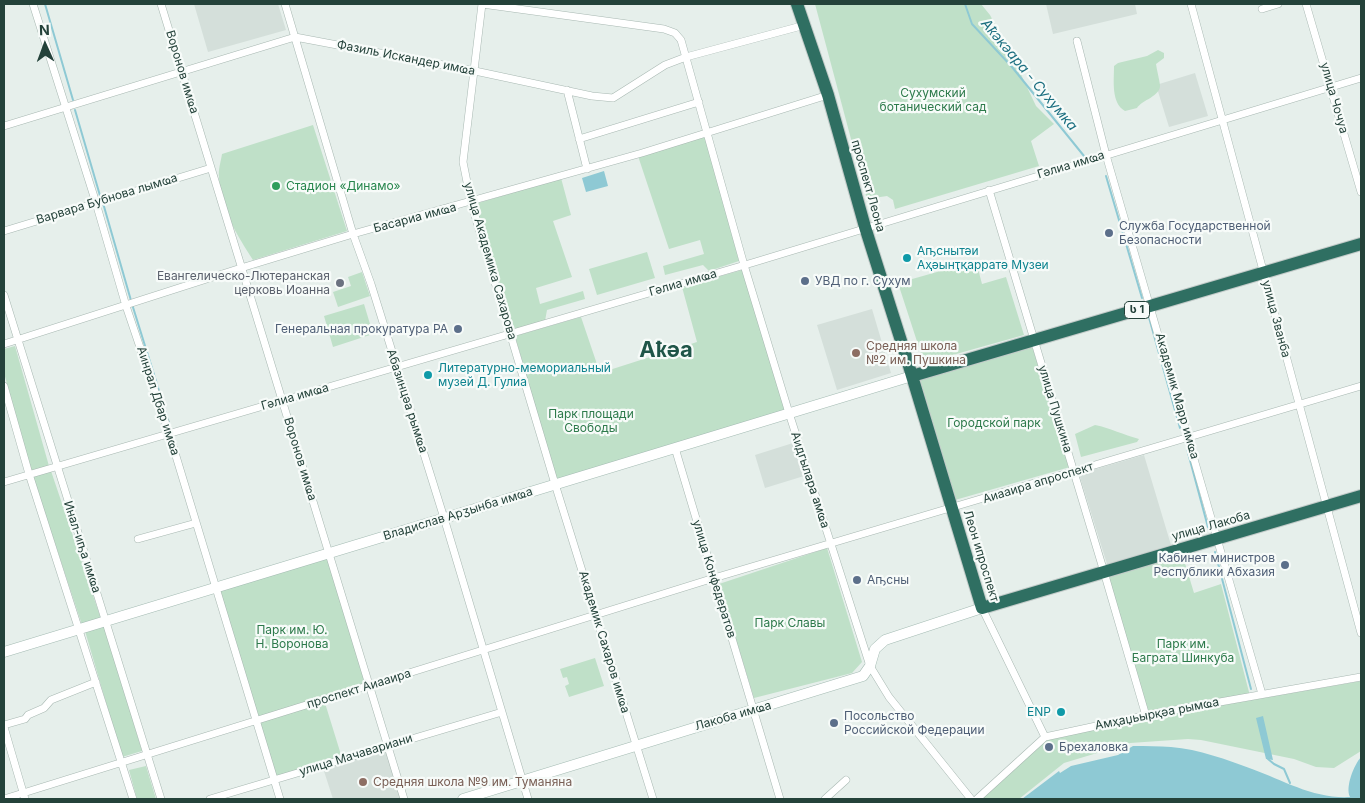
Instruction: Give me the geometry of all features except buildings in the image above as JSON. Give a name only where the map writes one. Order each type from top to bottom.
[{"type":"highway","name":"проспект Леона","points":[[797,4],[828,95],[865,227],[912,376]]},
{"type":"highway","name":"ს 1","points":[[912,376],[1361,244]]},
{"type":"highway","name":"Леон ипроспект","points":[[912,376],[982,608]]},
{"type":"highway","name":"улица Лакоба","points":[[982,608],[1361,496]]},
{"type":"main road","name":"Владислав Арӡынба имҩа","points":[[4,652],[912,376]]},
{"type":"main road","name":"Лакоба имҩа","points":[[464,799],[863,676],[870,666],[876,649],[885,640],[982,608]]},
{"type":"street","name":"Аинрал Дбар имҩа","points":[[33,4],[96,203],[126,306],[169,433],[280,799]]},
{"type":"street","name":"Воронов имҩа","points":[[161,4],[404,799]]},
{"type":"street","name":"Абазинцәа рымҩа","points":[[285,4],[353,234],[371,284],[444,518],[528,799]]},
{"type":"street","name":"Аидгылара амҩа","points":[[482,4],[664,29],[675,33],[681,40],[744,265],[789,414],[870,666],[903,715],[971,799]]},
{"type":"street","name":"улица Академика Сахарова","points":[[482,4],[463,162],[471,202],[555,484]]},
{"type":"street","name":"улица Званба","points":[[1191,4],[1361,633]]},
{"type":"street","points":[[1262,9],[1278,4]]},
{"type":"street","name":"улица Чочуа","points":[[1306,4],[1361,192]]},
{"type":"street","name":"Фазиль Искандер имҩа","points":[[4,126],[295,37],[475,71],[604,98],[613,98],[665,65],[686,56],[805,24]]},
{"type":"street","name":"Академик Марр имҩа","points":[[1077,41],[1106,155],[1262,694]]},
{"type":"street","name":"Гәлиа имҩа","points":[[4,482],[744,265],[1361,78]]},
{"type":"street","points":[[567,90],[587,169]]},
{"type":"street","name":"Басариа имҩа","points":[[4,344],[353,234],[587,169],[828,95]]},
{"type":"street","points":[[579,139],[699,102]]},
{"type":"street","name":"Варвара Бубнова лымҩа","points":[[4,231],[211,168]]},
{"type":"street","name":"улица Пушкина","points":[[989,190],[1146,716]]},
{"type":"street","name":"Инал-иҧа имҩа","points":[[4,295],[160,799]]},
{"type":"street","points":[[4,386],[29,474],[80,629],[132,799]]},
{"type":"street","name":"Аиааира апроспект","points":[[714,578],[1361,386]]},
{"type":"street","name":"улица Конфедератов","points":[[675,448],[780,799]]},
{"type":"street","name":"Академик Сахаров имҩа","points":[[555,484],[653,799]]},
{"type":"street","points":[[138,539],[196,523]]},
{"type":"street","name":"проспект Аиааира","points":[[4,799],[24,796],[121,763],[714,578]]},
{"type":"street","name":"Леон ипроспект","points":[[982,608],[1045,737]]},
{"type":"street","name":"Амҳаџьырқәа рымҩа","points":[[1045,737],[1146,716],[1361,677]]},
{"type":"street","points":[[24,796],[4,726],[25,719],[28,715],[44,708],[51,700],[96,682]]},
{"type":"street","name":"улица Мачавариани","points":[[210,799],[502,712]]},
{"type":"street","points":[[977,799],[1045,737]]},
{"type":"street","points":[[825,799],[846,780]]},
{"type":"shaded area","points":[[194,4],[278,4],[286,30],[208,52]]},
{"type":"shaded area","points":[[1046,4],[1135,4],[1137,14],[1053,34]]},
{"type":"shaded area","points":[[1195,73],[1208,116],[1169,127],[1156,85]]},
{"type":"shaded area","name":"Средняя школа №2 им. Пушкина","points":[[872,309],[891,373],[837,390],[817,325]]},
{"type":"shaded area","points":[[793,443],[804,476],[765,488],[755,455]]},
{"type":"shaded area","points":[[1144,455],[1171,545],[1107,564],[1079,474]]},
{"type":"shaded area","name":"Средняя школа №9 им. Туманяна","points":[[387,746],[404,799],[333,799],[322,765]]},
{"type":"green space","name":"Сухумский ботанический сад","points":[[815,4],[981,4],[990,15],[1036,106],[1054,124],[1031,141],[1039,166],[895,209],[893,200],[887,196],[867,199]]},
{"type":"green space","points":[[1158,50],[1164,53],[1164,58],[1156,64],[1160,89],[1137,108],[1125,111],[1117,103],[1115,97],[1114,66],[1118,63],[1147,56]]},
{"type":"green space","name":"Cтадион «Динамо»","points":[[313,125],[347,231],[253,260],[235,231],[222,200],[219,168],[222,154]]},
{"type":"green space","points":[[706,134],[739,261],[709,271],[703,265],[665,275],[663,266],[704,254],[700,240],[669,249],[638,156]]},
{"type":"green space","points":[[561,178],[571,215],[553,221],[572,277],[536,288],[540,304],[583,291],[585,299],[547,310],[545,321],[514,330],[475,204]]},
{"type":"green space","points":[[647,252],[655,278],[597,295],[589,269]]},
{"type":"green space","points":[[976,261],[982,284],[1006,277],[1024,335],[924,363],[898,283]]},
{"type":"green space","name":"Парк площади Свободы","points":[[742,270],[786,412],[557,482],[515,336],[581,317],[600,373],[697,342],[682,287]]},
{"type":"green space","points":[[362,272],[370,296],[338,307],[333,292],[351,286],[348,277]]},
{"type":"green space","points":[[364,304],[373,334],[333,347],[324,316]]},
{"type":"green space","points":[[15,346],[49,466],[31,471],[4,373],[4,349]]},
{"type":"green space","name":"Городской парк","points":[[1032,346],[1070,467],[955,500],[918,380]]},
{"type":"green space","points":[[1095,425],[1139,439],[1137,442],[1081,457],[1075,434]]},
{"type":"green space","points":[[51,471],[101,619],[82,625],[33,477]]},
{"type":"green space","name":"Парк Славы","points":[[827,548],[862,662],[852,673],[754,698],[719,584]]},
{"type":"green space","name":"Парк им. Баграта Шинкуба","points":[[1181,550],[1194,593],[1221,584],[1250,696],[1146,716],[1104,572]]},
{"type":"green space","name":"Парк им. Ю. Н. Воронова","points":[[328,553],[369,686],[256,721],[215,588]]},
{"type":"green space","points":[[105,625],[142,751],[122,757],[85,631]]},
{"type":"green space","points":[[595,658],[604,686],[569,697],[565,686],[569,684],[567,677],[563,678],[560,669]]},
{"type":"green space","points":[[1361,681],[1361,751],[1334,768],[1316,767],[1294,759],[1201,740],[1188,739],[1130,743],[1064,763],[1019,799],[980,799],[1051,735]]},
{"type":"green space","points":[[325,703],[342,758],[276,777],[260,722]]},
{"type":"green space","points":[[146,766],[156,799],[137,799],[129,770]]},
{"type":"water","points":[[604,171],[608,186],[586,192],[582,178]]},
{"type":"water","points":[[1263,716],[1273,760],[1266,759],[1256,718]]},
{"type":"water","points":[[1133,746],[1171,747],[1202,752],[1312,792],[1337,797],[1350,797],[1351,776],[1361,757],[1361,799],[1022,799],[1059,771],[1060,773],[1071,766],[1118,755]]},
{"type":"waterway","points":[[45,4],[73,100]]},
{"type":"waterway","name":"Аҟәкәара - Сухумка","points":[[965,4],[972,24],[1012,67],[1084,156]]},
{"type":"waterway","points":[[75,110],[101,199]]},
{"type":"waterway","name":"Аҟәкәара - Сухумка","points":[[1106,176],[1142,298]]},
{"type":"waterway","points":[[103,203],[170,426]]},
{"type":"waterway","name":"Аҟәкәара - Сухумка","points":[[1148,314],[1180,428]]},
{"type":"waterway","name":"Аҟәкәара - Сухумка","points":[[1187,449],[1209,531]]},
{"type":"waterway","name":"Аҟәкәара - Сухумка","points":[[1215,552],[1251,689]]},
{"type":"waterway","name":"Аҟәкәара - Сухумка","points":[[1268,759],[1284,769],[1290,783]]},
{"type":"place","name":"Cтадион «Динамо»","points":[[276,186]]},
{"type":"place","name":"Служба Государственной Безопасности","points":[[1109,233]]},
{"type":"place","name":"Аҧснытәи Аҳәынҭқарратә Музеи","points":[[907,258]]},
{"type":"place","name":"УВД по г. Сухум","points":[[805,281]]},
{"type":"place","name":"Евангелическо-Лютеранская церковь Иоанна","points":[[340,283]]},
{"type":"place","name":"Генеральная прокуратура РА","points":[[458,329]]},
{"type":"place","name":"Средняя школа №2 им. Пушкина","points":[[856,353]]},
{"type":"place","name":"Литературно-мемориальный музей Д. Гулиа","points":[[428,375]]},
{"type":"place","name":"Кабинет министров Республики Абхазия","points":[[1285,565]]},
{"type":"place","name":"Аҧсны","points":[[857,580]]},
{"type":"place","name":"ENP","points":[[1061,712]]},
{"type":"place","name":"Посольство Российской Федерации","points":[[834,723]]},
{"type":"place","name":"Брехаловка","points":[[1049,747]]},
{"type":"place","name":"Средняя школа №9 им. Туманяна","points":[[363,782]]},
{"type":"district","name":"Аҟəа","points":[[666,350]]}]
